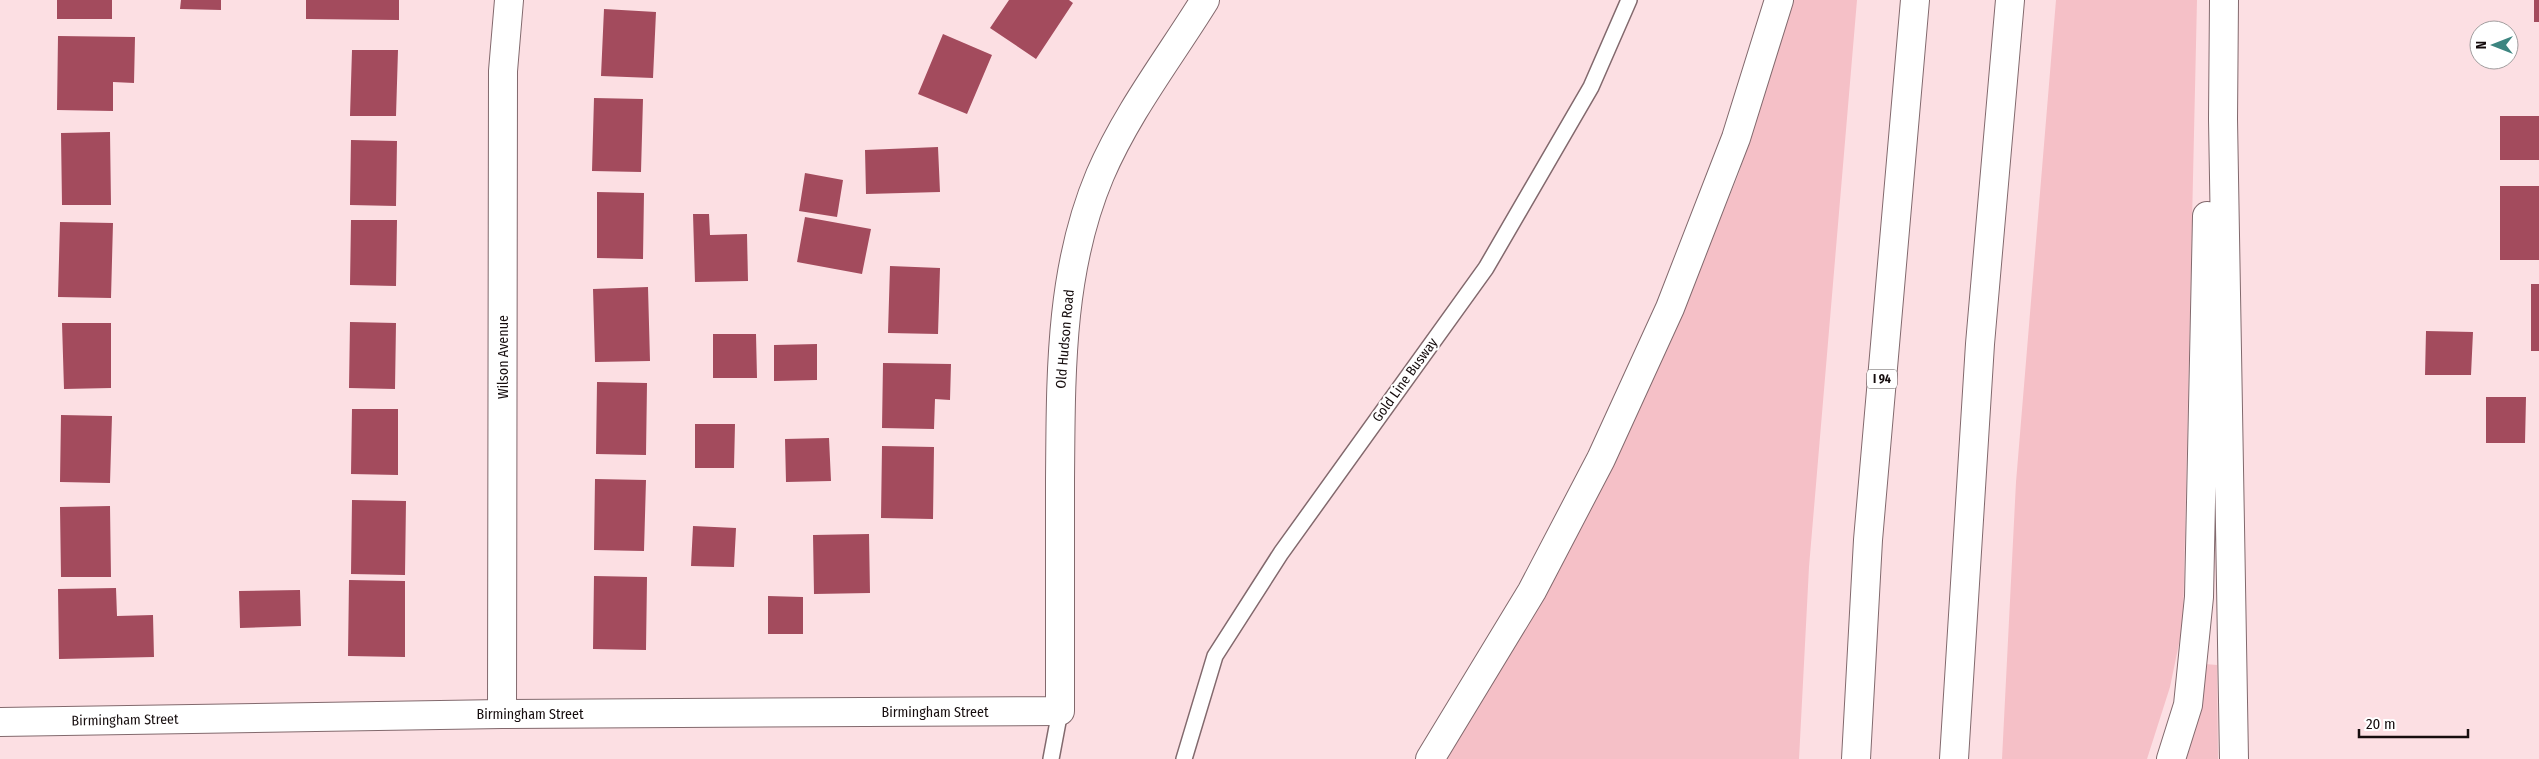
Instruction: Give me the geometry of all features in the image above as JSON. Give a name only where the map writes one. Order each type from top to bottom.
[{"type":"main road","name":"Wilson Avenue","points":[[502,714],[503,71],[509,0]]},
{"type":"main road","name":"Old Hudson Road","points":[[1060,711],[1060,370],[1067,294],[1079,239],[1100,176],[1129,116],[1205,0]]},
{"type":"main road","points":[[1430,759],[1532,591],[1601,459],[1670,308],[1736,138],[1779,0]]},
{"type":"main road","name":"I 94","points":[[1856,759],[1868,540],[1915,0]]},
{"type":"main road","points":[[1954,759],[1980,344],[2010,0]]},
{"type":"main road","points":[[2224,0],[2223,119],[2234,759]]},
{"type":"main road","points":[[2171,759],[2188,705],[2199,597],[2209,158],[2223,119]]},
{"type":"main road","name":"Birmingham Street","points":[[0,722],[502,714],[1060,711]]},
{"type":"lane","name":"Gold Line Busway","points":[[1184,759],[1215,656],[1281,553],[1486,268],[1591,87],[1629,0]]},
{"type":"lane","points":[[1051,759],[1060,711]]},
{"type":"shaded area","points":[[1792,0],[1857,0],[1809,567],[1799,759],[1446,759],[1539,606],[1690,292],[1739,173]]},
{"type":"shaded area","points":[[2056,0],[2197,0],[2183,624],[2170,687],[2147,759],[2002,759],[2016,482]]},
{"type":"shaded area","points":[[2205,664],[2217,665],[2218,759],[2181,759]]},
{"type":"building","points":[[57,0],[112,0],[112,19],[57,19]]},
{"type":"building","points":[[181,0],[221,0],[221,10],[180,9]]},
{"type":"building","points":[[306,0],[399,0],[399,20],[306,19]]},
{"type":"building","points":[[1009,0],[1069,0],[1073,3],[1036,59],[990,28]]},
{"type":"building","points":[[2534,0],[2539,0],[2539,22],[2534,22]]},
{"type":"building","points":[[604,9],[656,12],[653,78],[601,76]]},
{"type":"building","points":[[943,34],[992,55],[967,114],[918,94]]},
{"type":"building","points":[[58,36],[135,37],[134,83],[113,82],[113,111],[57,110]]},
{"type":"building","points":[[352,50],[398,50],[396,116],[350,116]]},
{"type":"building","points":[[594,98],[643,99],[641,172],[592,171]]},
{"type":"building","points":[[2500,116],[2539,116],[2539,160],[2500,160]]},
{"type":"building","points":[[110,132],[111,205],[62,205],[61,133]]},
{"type":"building","points":[[351,140],[397,141],[396,206],[350,205]]},
{"type":"building","points":[[938,147],[940,192],[866,194],[865,150]]},
{"type":"building","points":[[805,173],[843,180],[837,217],[799,211]]},
{"type":"building","points":[[2500,186],[2539,186],[2539,260],[2500,260]]},
{"type":"building","points":[[597,192],[644,193],[643,259],[597,258]]},
{"type":"building","points":[[693,214],[709,214],[710,235],[747,234],[748,281],[695,282]]},
{"type":"building","points":[[805,217],[871,229],[862,274],[797,262]]},
{"type":"building","points":[[351,220],[397,220],[396,286],[350,285]]},
{"type":"building","points":[[60,222],[113,223],[111,298],[58,297]]},
{"type":"building","points":[[890,266],[940,268],[938,334],[888,333]]},
{"type":"building","points":[[2531,284],[2539,284],[2539,351],[2531,351]]},
{"type":"building","points":[[648,287],[650,361],[595,362],[593,289]]},
{"type":"building","points":[[350,322],[396,323],[395,389],[349,388]]},
{"type":"building","points":[[62,323],[111,323],[111,388],[64,389]]},
{"type":"building","points":[[2426,331],[2473,332],[2471,375],[2425,375]]},
{"type":"building","points":[[713,334],[756,334],[757,378],[713,378]]},
{"type":"building","points":[[817,344],[817,380],[774,381],[774,345]]},
{"type":"building","points":[[883,363],[951,364],[950,400],[935,399],[934,429],[882,428]]},
{"type":"building","points":[[597,382],[647,383],[646,455],[596,454]]},
{"type":"building","points":[[2486,397],[2526,397],[2525,443],[2486,443]]},
{"type":"building","points":[[352,409],[398,409],[398,475],[351,474]]},
{"type":"building","points":[[61,415],[112,416],[110,483],[60,482]]},
{"type":"building","points":[[695,424],[735,424],[734,468],[695,468]]},
{"type":"building","points":[[829,438],[831,481],[786,482],[785,439]]},
{"type":"building","points":[[882,446],[934,447],[933,519],[881,518]]},
{"type":"building","points":[[595,479],[646,480],[644,551],[594,550]]},
{"type":"building","points":[[352,500],[406,501],[405,575],[351,574]]},
{"type":"building","points":[[110,506],[111,577],[61,577],[60,507]]},
{"type":"building","points":[[693,526],[736,528],[734,567],[691,566]]},
{"type":"building","points":[[869,534],[870,593],[814,594],[813,535]]},
{"type":"building","points":[[594,576],[647,577],[646,650],[593,649]]},
{"type":"building","points":[[349,580],[405,581],[405,657],[348,656]]},
{"type":"building","points":[[116,588],[117,616],[153,615],[154,657],[59,659],[58,589]]},
{"type":"building","points":[[300,590],[301,626],[240,628],[239,591]]},
{"type":"building","points":[[768,596],[803,597],[803,634],[768,634]]}]
